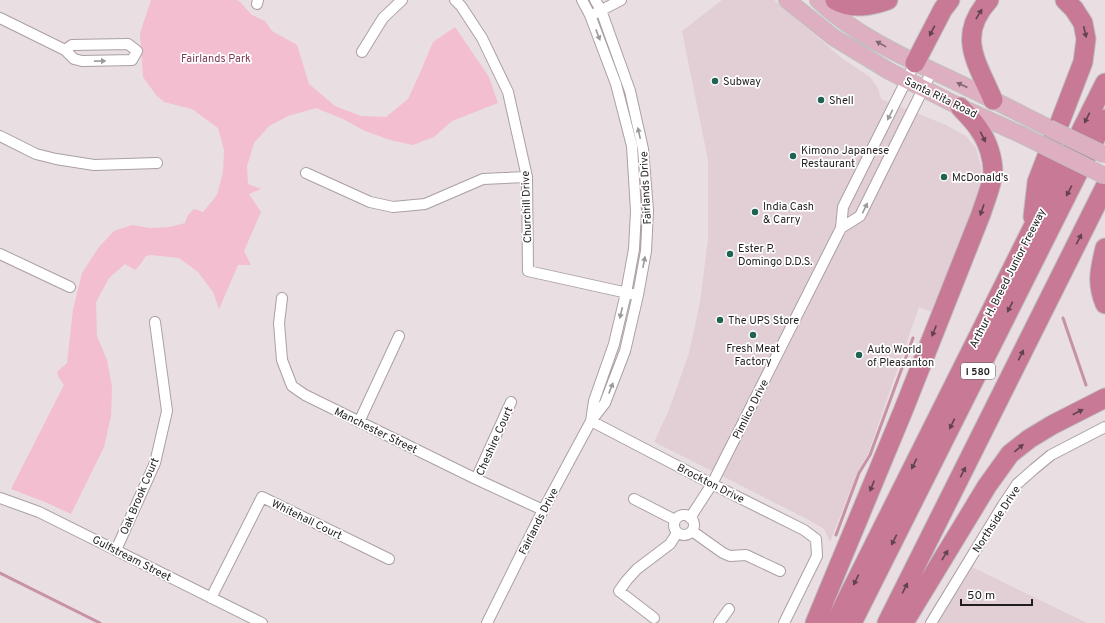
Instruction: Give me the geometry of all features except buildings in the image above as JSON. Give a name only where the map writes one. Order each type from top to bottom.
[{"type":"highway","points":[[835,0],[852,6],[862,6],[888,0]]},
{"type":"highway","points":[[924,67],[943,9],[950,0]]},
{"type":"highway","points":[[989,0],[976,18],[971,34],[974,57],[993,100]]},
{"type":"highway","points":[[1031,228],[1037,182],[1083,62],[1086,39],[1083,23],[1065,0]]},
{"type":"highway","name":"Arthur H. Breed Junior Freeway","points":[[835,623],[1031,228],[1105,83]]},
{"type":"highway","points":[[815,623],[903,411],[981,214],[988,192],[993,173],[988,147],[980,131],[960,107]]},
{"type":"highway","name":"I 580","points":[[852,623],[1105,119]]},
{"type":"highway","name":"I 580","points":[[888,623],[1105,187]]},
{"type":"highway","points":[[1105,248],[1100,271],[1100,288],[1105,304]]},
{"type":"highway","points":[[902,623],[908,616],[987,486],[1010,454],[1029,439],[1105,398]]},
{"type":"main road","name":"Santa Rita Road","points":[[787,0],[833,36],[864,56],[907,80],[1105,176]]},
{"type":"main road","name":"Santa Rita Road","points":[[818,0],[844,21],[862,33],[924,67],[1105,156]]},
{"type":"street","points":[[362,52],[383,18],[402,0]]},
{"type":"street","name":"Churchill Drive","points":[[455,0],[461,6],[482,38],[508,92],[527,177],[528,272],[638,294]]},
{"type":"street","name":"Fairlands Drive","points":[[582,0],[590,15],[616,84],[632,146],[636,211],[634,249],[626,292],[614,344],[594,401],[591,420]]},
{"type":"street","name":"Fairlands Drive","points":[[487,623],[543,510],[591,420],[605,404],[625,351],[646,251],[648,210],[643,149],[630,91],[601,10],[595,0]]},
{"type":"street","points":[[590,15],[621,0]]},
{"type":"street","points":[[0,18],[65,50],[74,59],[82,61],[132,60],[137,51],[128,44],[72,45],[65,50]]},
{"type":"street","name":"Pimlico Drive","points":[[690,518],[712,484],[842,228],[843,207],[907,80],[924,67]]},
{"type":"street","name":"Pimlico Drive","points":[[842,228],[860,216],[923,88],[924,67]]},
{"type":"street","points":[[0,136],[36,154],[56,159],[94,165],[157,163]]},
{"type":"street","points":[[306,173],[370,202],[393,207],[425,204],[483,179],[527,177]]},
{"type":"street","points":[[0,254],[70,287]]},
{"type":"street","name":"Manchester Street","points":[[282,298],[279,323],[282,360],[292,386],[305,395],[359,422],[543,510]]},
{"type":"street","name":"Oak Brook Court","points":[[116,550],[155,464],[167,411],[155,322]]},
{"type":"street","points":[[359,422],[399,336]]},
{"type":"street","name":"Cheshire Court","points":[[476,479],[511,402]]},
{"type":"street","name":"Brockton Drive","points":[[591,420],[712,484],[804,530],[816,539],[817,556],[784,623]]},
{"type":"street","name":"Northside Drive","points":[[932,623],[1002,505],[1017,484],[1051,455],[1105,427]]},
{"type":"street","name":"Whitehall Court","points":[[211,598],[262,497],[389,559]]},
{"type":"street","name":"Gulfstream Street","points":[[0,498],[40,512],[262,623]]},
{"type":"street","points":[[634,499],[675,520]]},
{"type":"street","points":[[682,515],[690,518],[693,522],[690,533],[683,536],[677,533],[674,527],[675,520],[682,515]]},
{"type":"street","points":[[692,530],[730,556],[746,555],[780,571]]},
{"type":"street","points":[[654,618],[619,591],[637,569],[670,544],[677,533]]},
{"type":"street","points":[[719,623],[729,609]]},
{"type":"shaded area","points":[[722,0],[774,0],[843,59],[870,77],[878,88],[881,99],[946,125],[966,136],[976,148],[981,167],[982,181],[978,197],[932,312],[919,307],[868,454],[858,471],[830,542],[824,529],[807,519],[654,442],[669,410],[689,353],[700,302],[708,240],[708,160],[682,31]]},
{"type":"shaded area","points":[[970,566],[1087,623],[935,623]]},
{"type":"green space","name":"Fairlands Park","points":[[151,0],[239,1],[252,15],[265,21],[272,31],[297,45],[309,84],[335,106],[361,116],[386,117],[408,99],[433,42],[455,27],[489,77],[498,103],[452,121],[434,137],[413,145],[390,140],[365,131],[343,119],[316,108],[288,116],[269,126],[254,143],[247,166],[248,184],[261,189],[249,194],[261,212],[244,251],[251,265],[238,265],[219,309],[213,292],[198,272],[179,258],[151,255],[146,256],[135,270],[125,264],[109,278],[96,302],[97,336],[107,360],[112,387],[111,416],[104,447],[71,514],[11,489],[64,385],[57,372],[67,363],[73,310],[82,273],[99,247],[114,231],[132,225],[150,228],[170,227],[185,223],[188,215],[194,209],[203,212],[217,195],[223,173],[224,150],[218,128],[192,109],[164,102],[156,95],[143,77],[140,33]]},
{"type":"waterway","points":[[1063,318],[1086,385]]},
{"type":"waterway","points":[[836,535],[859,473],[870,455],[913,338]]},
{"type":"waterway","points":[[0,573],[100,623]]},
{"type":"place","name":"Subway","points":[[715,81]]},
{"type":"place","name":"Shell","points":[[821,100]]},
{"type":"place","name":"Kimono Japanese Restaurant","points":[[793,156]]},
{"type":"place","name":"McDonald's","points":[[944,177]]},
{"type":"place","name":"India Cash & Carry","points":[[755,212]]},
{"type":"place","name":"Ester P. Domingo D.D.S.","points":[[730,254]]},
{"type":"place","name":"The UPS Store","points":[[720,320]]},
{"type":"place","name":"Fresh Meat Factory","points":[[753,335]]},
{"type":"place","name":"Auto World of Pleasanton","points":[[859,355]]}]
